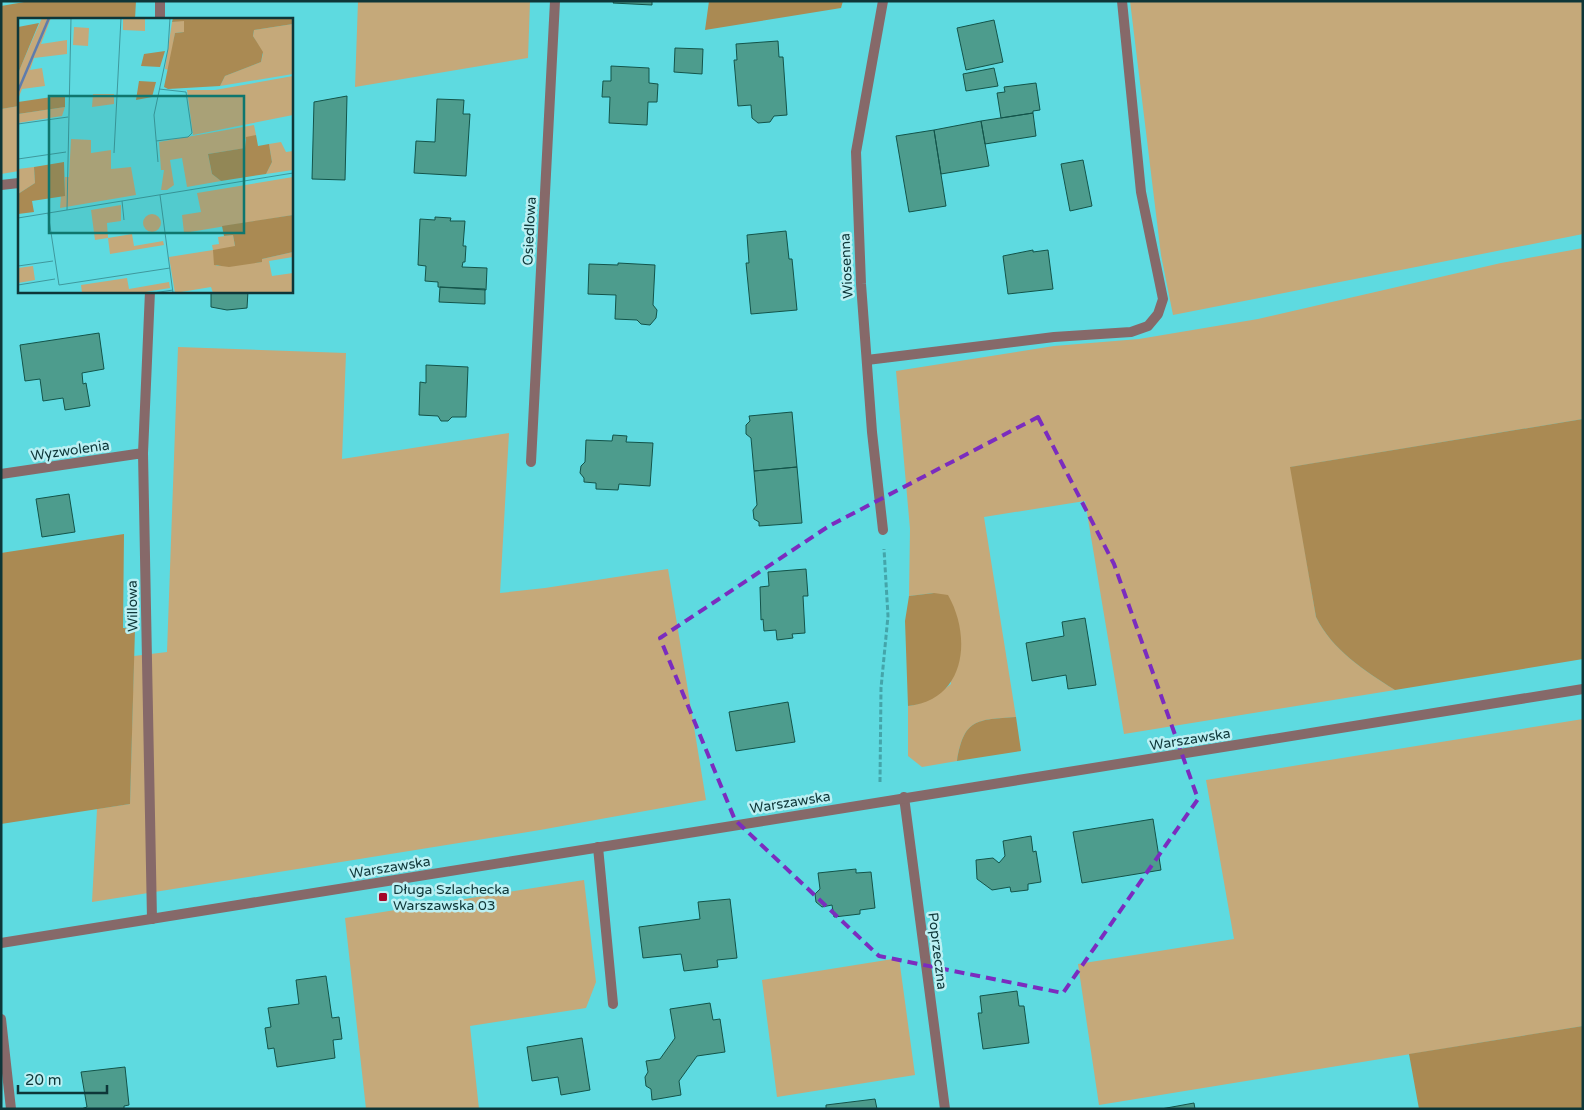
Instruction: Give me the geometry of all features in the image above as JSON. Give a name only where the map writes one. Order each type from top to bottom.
[{"type":"street","points":[[160,1],[160,18]]},
{"type":"street","name":"Osiedlowa","points":[[531,462],[554,1]]},
{"type":"street","name":"Wiosenna","points":[[883,1],[856,152],[866,360],[883,530]]},
{"type":"street","points":[[866,360],[1054,338],[1131,332],[1148,326],[1158,314],[1163,299],[1141,192],[1122,1]]},
{"type":"street","points":[[1,185],[18,182]]},
{"type":"street","name":"Willowa","points":[[150,292],[143,452],[152,919]]},
{"type":"street","name":"Wyzwolenia","points":[[1,474],[143,452]]},
{"type":"street","name":"Warszawska","points":[[1,943],[1583,689]]},
{"type":"street","name":"Poprzeczna","points":[[904,797],[945,1109]]},
{"type":"street","points":[[598,847],[613,1004]]},
{"type":"street","points":[[1,1019],[11,1109]]},
{"type":"path","points":[[883,530],[888,616],[881,688],[880,782],[885,800]]},
{"type":"highlighted area","points":[[1038,417],[1114,564],[1198,799],[1063,993],[879,956],[735,820],[660,638],[829,526]]},
{"type":"shaded area","points":[[30,1],[136,1],[135,18],[18,18],[18,106],[1,109],[1,6]]},
{"type":"shaded area","points":[[358,1],[530,1],[528,58],[355,87]]},
{"type":"shaded area","points":[[709,1],[843,1],[841,8],[705,30]]},
{"type":"shaded area","points":[[1130,1],[1583,1],[1583,234],[1173,315],[1161,255]]},
{"type":"shaded area","points":[[18,106],[18,171],[1,174],[1,109]]},
{"type":"shaded area","points":[[1583,248],[1583,419],[1291,467],[1316,617],[1340,650],[1395,690],[1124,734],[1085,501],[984,517],[1016,717],[982,721],[968,729],[960,747],[957,761],[922,767],[908,756],[908,706],[926,701],[951,684],[934,593],[909,596],[910,529],[896,371],[1054,346],[1139,339],[1258,319],[1501,263]]},
{"type":"shaded area","points":[[178,347],[346,353],[342,459],[509,433],[500,593],[668,569],[706,800],[540,830],[92,902],[97,809],[130,804],[134,656],[167,652]]},
{"type":"shaded area","points":[[1583,419],[1583,659],[1395,690],[1340,650],[1316,617],[1290,467]]},
{"type":"shaded area","points":[[124,534],[123,628],[135,629],[130,804],[1,824],[1,553]]},
{"type":"shaded area","points":[[934,593],[948,595],[956,612],[960,629],[961,647],[959,664],[952,679],[942,692],[927,701],[908,706],[905,621],[909,596]]},
{"type":"shaded area","points":[[1016,717],[1021,751],[957,761],[964,736],[974,724],[991,719]]},
{"type":"shaded area","points":[[1583,719],[1583,1026],[1099,1105],[1078,964],[1234,939],[1206,780]]},
{"type":"shaded area","points":[[584,880],[596,982],[586,1008],[470,1026],[479,1109],[366,1109],[345,918]]},
{"type":"shaded area","points":[[899,958],[915,1075],[777,1097],[762,980]]},
{"type":"shaded area","points":[[1583,1026],[1583,1109],[1419,1109],[1409,1054]]},
{"type":"building","points":[[614,1],[652,1],[652,5],[613,3]]},
{"type":"building","points":[[994,20],[1003,62],[966,70],[957,28]]},
{"type":"building","points":[[778,41],[779,57],[783,57],[787,115],[774,116],[770,122],[758,123],[752,118],[751,105],[738,106],[734,60],[737,60],[736,44]]},
{"type":"building","points":[[675,48],[703,49],[702,74],[674,72]]},
{"type":"building","points":[[611,66],[649,68],[649,83],[658,84],[657,102],[648,102],[647,125],[609,123],[610,97],[602,97],[603,81],[611,81]]},
{"type":"building","points":[[994,68],[998,86],[966,91],[963,74]]},
{"type":"building","points":[[1036,83],[1040,110],[1033,111],[1033,113],[1001,118],[997,93],[1005,92],[1004,87]]},
{"type":"building","points":[[347,96],[345,180],[312,179],[314,102]]},
{"type":"building","points":[[437,99],[464,100],[463,114],[470,114],[466,176],[414,173],[416,141],[435,142]]},
{"type":"building","points":[[1033,113],[1036,136],[985,144],[981,121]]},
{"type":"building","points":[[981,121],[989,166],[941,174],[934,130]]},
{"type":"building","points":[[934,130],[946,206],[909,212],[896,136]]},
{"type":"building","points":[[1083,160],[1092,206],[1070,211],[1061,164]]},
{"type":"building","points":[[435,217],[451,218],[450,221],[465,221],[463,246],[466,246],[465,262],[463,262],[462,267],[487,268],[486,290],[438,287],[438,282],[425,281],[426,266],[418,265],[420,219],[435,220]]},
{"type":"building","points":[[786,231],[789,259],[792,259],[797,310],[751,314],[746,263],[749,263],[747,235]]},
{"type":"building","points":[[1033,250],[1033,252],[1048,250],[1053,289],[1008,294],[1003,256]]},
{"type":"building","points":[[618,263],[655,265],[653,305],[657,310],[656,318],[650,325],[641,324],[637,320],[615,319],[616,295],[588,294],[589,264],[618,265]]},
{"type":"building","points":[[440,287],[485,289],[485,304],[439,302]]},
{"type":"building","points":[[211,292],[248,292],[247,308],[227,310],[211,307]]},
{"type":"building","points":[[99,333],[104,369],[82,373],[83,384],[86,383],[90,406],[65,410],[63,398],[43,401],[40,379],[25,381],[20,345]]},
{"type":"building","points":[[426,365],[468,367],[466,417],[452,417],[448,421],[441,421],[438,416],[419,415],[420,382],[426,383]]},
{"type":"building","points":[[792,412],[797,467],[754,471],[751,438],[746,434],[746,425],[750,421],[749,416]]},
{"type":"building","points":[[613,435],[627,436],[626,442],[653,443],[650,486],[619,484],[618,490],[596,489],[596,483],[584,482],[584,478],[580,473],[581,466],[585,462],[586,440],[612,441]]},
{"type":"building","points":[[797,467],[802,523],[759,526],[759,522],[754,519],[753,510],[757,505],[754,471]]},
{"type":"building","points":[[69,494],[75,532],[42,537],[36,499]]},
{"type":"building","points":[[806,569],[808,596],[803,596],[805,633],[792,634],[793,638],[777,640],[776,630],[764,631],[763,619],[761,620],[760,587],[769,586],[768,572]]},
{"type":"building","points":[[1085,618],[1096,685],[1068,689],[1066,675],[1032,681],[1026,643],[1064,636],[1062,622]]},
{"type":"building","points":[[788,702],[795,742],[736,751],[729,712]]},
{"type":"building","points":[[1153,819],[1161,870],[1082,883],[1073,832]]},
{"type":"building","points":[[1031,836],[1033,852],[1036,851],[1041,882],[1028,884],[1028,890],[1011,892],[1010,887],[992,890],[977,879],[976,860],[993,858],[999,863],[1005,856],[1003,841]]},
{"type":"building","points":[[856,869],[856,873],[871,872],[875,908],[860,910],[860,914],[834,917],[832,905],[822,907],[816,902],[815,894],[820,889],[818,873]]},
{"type":"building","points":[[730,899],[737,958],[717,960],[718,967],[684,971],[681,954],[643,958],[639,927],[700,919],[698,902]]},
{"type":"building","points":[[326,976],[332,1018],[339,1017],[342,1039],[333,1040],[335,1058],[277,1067],[274,1048],[268,1049],[265,1028],[271,1027],[268,1008],[299,1004],[296,980]]},
{"type":"building","points":[[1017,991],[1019,1006],[1024,1006],[1029,1043],[983,1049],[978,1013],[982,1013],[980,996]]},
{"type":"building","points":[[710,1003],[713,1020],[720,1019],[725,1052],[697,1056],[679,1081],[681,1095],[652,1100],[651,1089],[646,1086],[645,1077],[648,1072],[646,1061],[660,1059],[675,1038],[670,1009]]},
{"type":"building","points":[[582,1038],[590,1090],[561,1095],[558,1077],[532,1081],[527,1047]]},
{"type":"building","points":[[125,1067],[129,1105],[124,1106],[124,1109],[81,1109],[87,1107],[81,1072]]},
{"type":"building","points":[[875,1099],[877,1109],[826,1109],[826,1105]]},
{"type":"building","points":[[1194,1103],[1195,1109],[1161,1109]]},
{"type":"place","name":"Długa Szlachecka Warszawska 03","points":[[383,897]]}]
